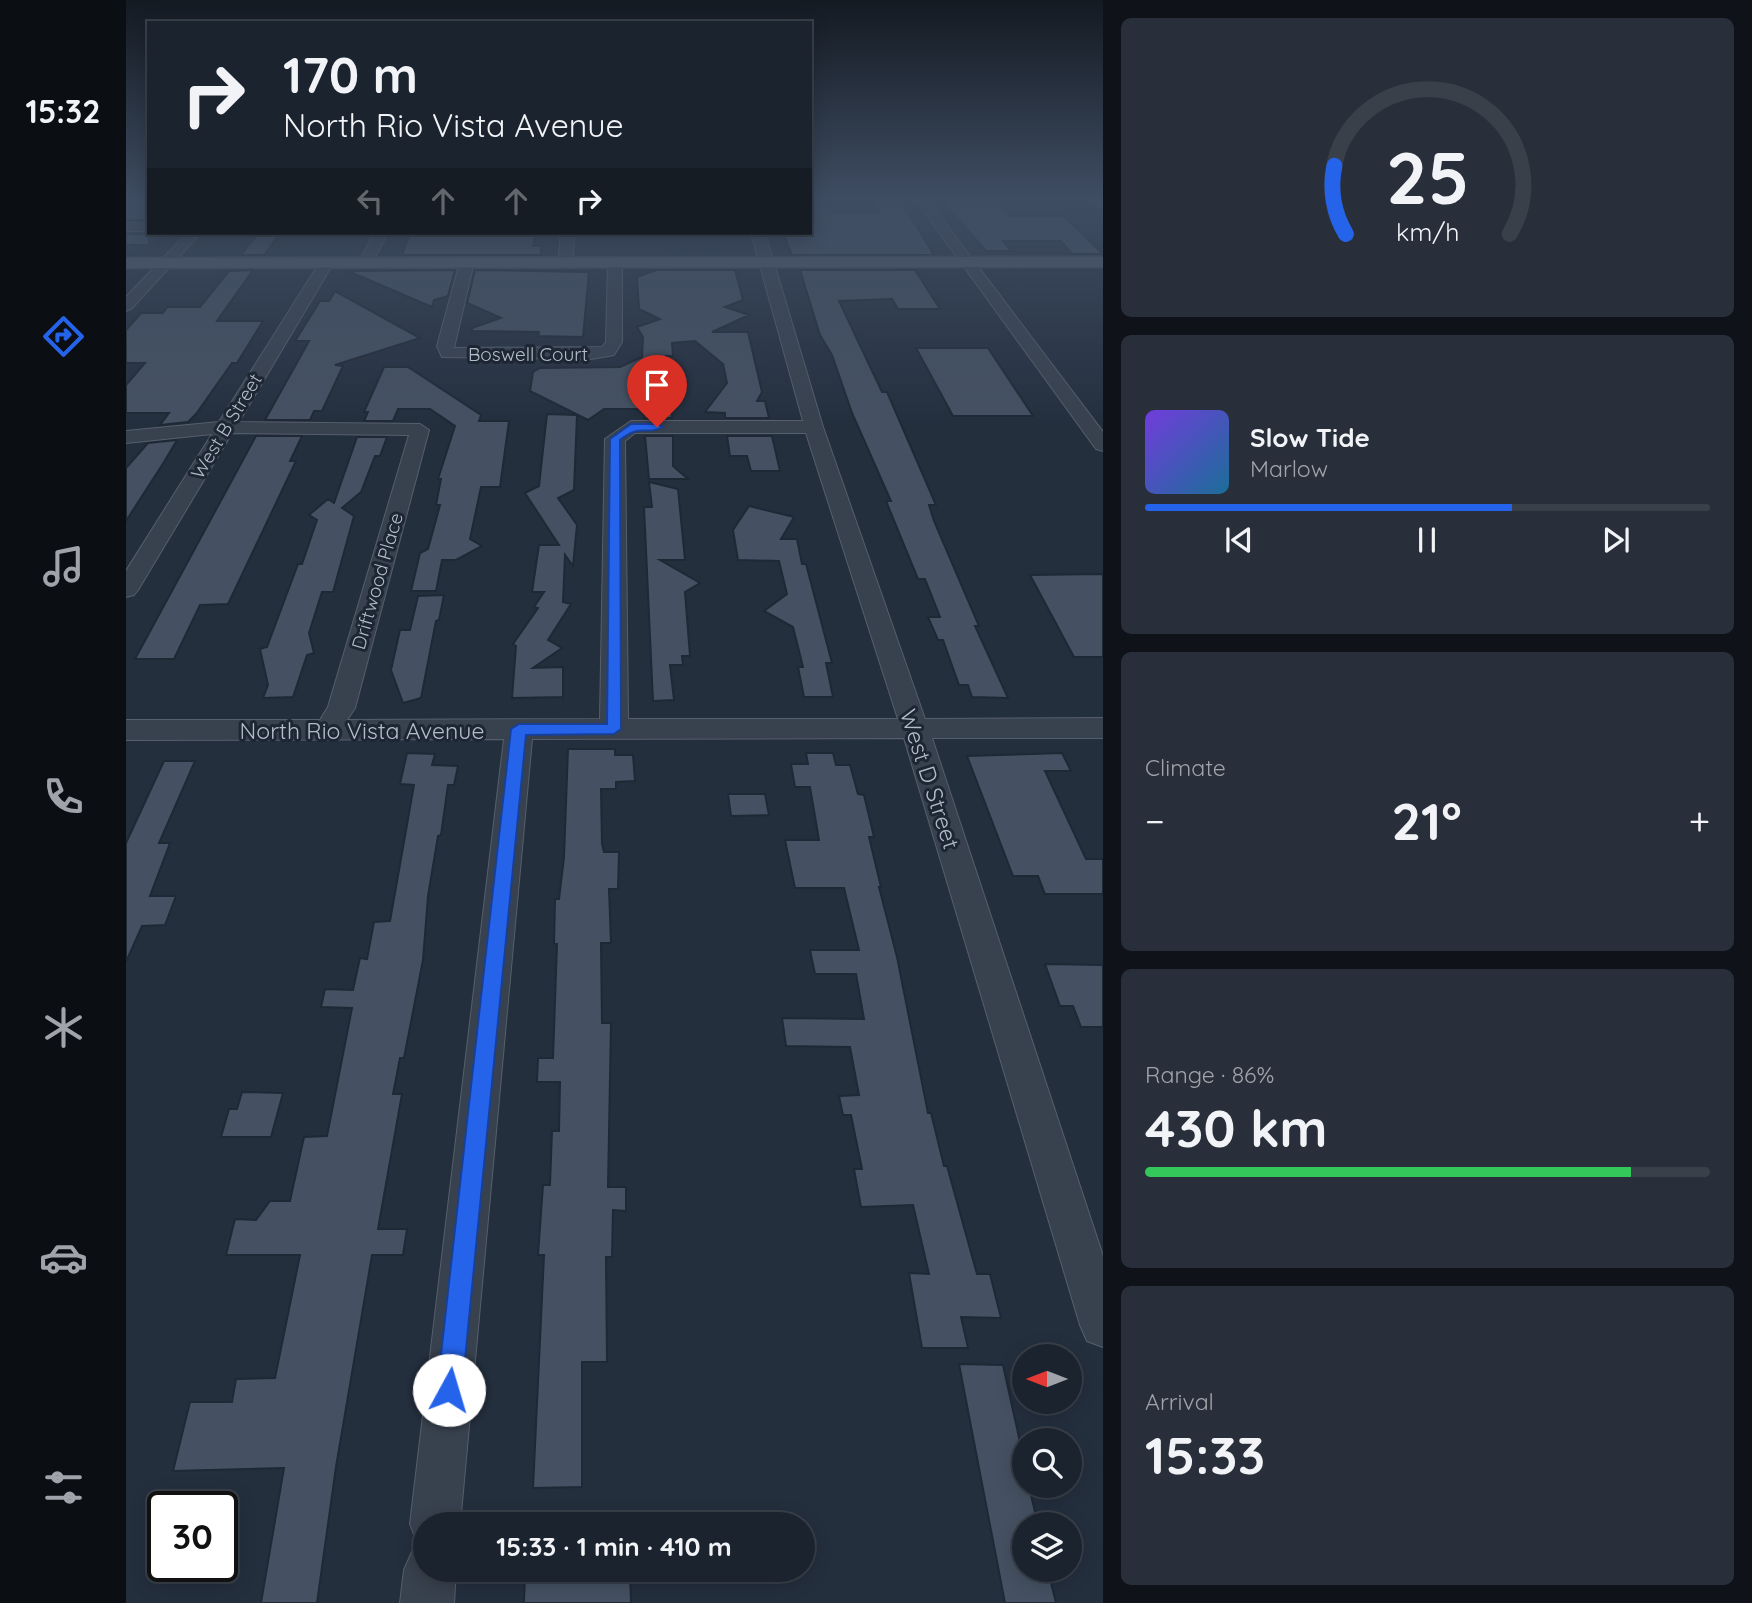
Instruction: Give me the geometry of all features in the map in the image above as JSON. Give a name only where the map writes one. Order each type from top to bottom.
[{"type":"street","points":[[126,306],[155,274]]},
{"type":"street","name":"West B Street","points":[[126,590],[320,274]]},
{"type":"street","name":"Boswell Court","points":[[464,274],[445,346],[448,353],[591,354],[608,351],[614,342],[615,274]]},
{"type":"street","name":"West D Street","points":[[771,274],[814,427],[915,729],[1103,1325]]},
{"type":"street","points":[[977,274],[1103,445]]},
{"type":"street","points":[[126,437],[167,430],[225,427]]},
{"type":"street","name":"Driftwood Place","points":[[225,427],[419,430],[341,708],[328,729]]},
{"type":"street","points":[[614,729],[615,439],[631,427],[814,427]]},
{"type":"street","name":"North Rio Vista Avenue","points":[[126,730],[1103,728]]},
{"type":"street","points":[[436,1512],[519,729]]},
{"type":"street","points":[[427,1603],[429,1582]]},
{"type":"building","points":[[227,274],[250,274],[217,321],[263,321],[237,363],[232,363],[188,422],[160,425],[169,413],[126,413],[126,385],[145,363],[126,363],[126,330],[141,313],[163,313],[167,307],[200,307]]},
{"type":"building","points":[[355,274],[454,274],[448,296],[434,300],[432,307]]},
{"type":"building","points":[[474,274],[589,274],[583,337],[538,336],[539,332],[472,331],[472,328],[501,318],[467,303]]},
{"type":"building","points":[[646,274],[736,274],[743,300],[725,307],[749,315],[712,332],[748,332],[762,392],[757,401],[765,401],[769,418],[725,418],[725,413],[705,412],[727,383],[723,364],[695,341],[672,343],[673,356],[666,356],[667,362],[646,362],[645,402],[671,402],[672,418],[644,418],[644,409],[604,409],[588,420],[530,391],[533,372],[540,368],[620,367],[642,357],[643,337],[637,327],[660,319],[639,309],[637,277]]},
{"type":"building","points":[[801,274],[917,274],[940,309],[898,309],[892,299],[839,301],[882,392],[887,392],[936,505],[929,505],[934,521],[979,626],[975,626],[1008,698],[972,697],[968,685],[959,685],[943,640],[938,640],[928,617],[940,617],[925,579],[918,579],[886,501],[891,501],[852,413],[832,355],[820,335]]},
{"type":"building","points":[[335,291],[420,338],[335,365],[343,366],[322,411],[314,411],[310,420],[265,420],[309,341],[295,341],[320,301],[329,301]]},
{"type":"building","points":[[916,348],[988,348],[1033,416],[953,416]]},
{"type":"building","points":[[384,367],[408,367],[481,415],[479,421],[509,421],[500,487],[481,487],[470,539],[482,546],[456,560],[442,560],[436,591],[411,591],[420,553],[428,549],[440,505],[436,505],[441,479],[438,479],[455,426],[430,409],[398,409],[393,421],[364,421],[368,412],[364,412]]},
{"type":"building","points":[[547,414],[577,415],[574,490],[558,498],[577,525],[573,566],[565,555],[563,602],[571,604],[548,640],[562,648],[533,668],[563,667],[563,697],[512,698],[516,646],[513,644],[538,608],[534,607],[544,592],[532,592],[539,545],[559,545],[525,493],[539,486]]},
{"type":"building","points":[[256,436],[302,436],[290,461],[296,461],[228,604],[200,605],[174,659],[135,659]]},
{"type":"building","points":[[645,436],[673,436],[673,466],[688,479],[649,479]]},
{"type":"building","points":[[727,436],[772,436],[780,471],[751,471],[747,456],[730,456]]},
{"type":"building","points":[[357,437],[387,437],[380,456],[375,456],[361,492],[342,508],[354,516],[333,592],[322,592],[309,633],[314,653],[307,655],[293,697],[263,698],[268,685],[260,649],[267,647],[298,564],[302,564],[317,520],[309,515],[328,499],[334,503]]},
{"type":"building","points":[[177,440],[126,521],[126,468],[148,443]]},
{"type":"building","points":[[649,482],[678,489],[685,560],[660,560],[700,583],[685,592],[690,656],[682,656],[683,665],[670,665],[674,700],[653,701],[644,507],[652,507]]},
{"type":"building","points":[[749,506],[794,517],[781,539],[797,539],[802,564],[806,564],[832,663],[826,663],[833,697],[804,697],[798,667],[803,667],[793,627],[764,611],[787,594],[779,561],[738,560],[733,530]]},
{"type":"building","points":[[1103,574],[1103,657],[1074,657],[1030,575]]},
{"type":"building","points":[[444,595],[439,620],[436,621],[421,698],[403,703],[391,670],[400,630],[410,630],[418,596]]},
{"type":"building","points":[[568,749],[615,749],[615,755],[633,755],[635,781],[616,782],[616,789],[601,789],[604,852],[619,852],[618,889],[609,889],[611,943],[601,943],[602,1023],[611,1023],[608,1187],[626,1187],[626,1211],[613,1210],[612,1257],[606,1257],[607,1362],[582,1362],[582,1487],[533,1488],[544,1255],[538,1255],[543,1185],[550,1185],[552,1131],[559,1131],[560,1082],[537,1082],[538,1058],[553,1058],[557,944],[554,944],[555,899],[559,899],[564,857]]},
{"type":"building","points":[[407,753],[435,754],[432,765],[458,766],[454,785],[448,785],[428,896],[423,960],[404,1058],[400,1058],[393,1094],[402,1094],[378,1229],[407,1229],[403,1255],[372,1255],[336,1467],[317,1603],[261,1603],[284,1468],[173,1471],[190,1402],[232,1402],[236,1379],[275,1378],[300,1255],[226,1255],[235,1219],[256,1220],[270,1201],[290,1201],[304,1137],[327,1136],[352,1008],[321,1007],[325,989],[353,990],[360,958],[367,959],[374,922],[390,921],[414,785],[400,784]]},
{"type":"building","points":[[806,753],[833,753],[836,765],[850,765],[858,794],[864,795],[874,837],[869,837],[879,887],[897,957],[928,1113],[931,1113],[977,1274],[990,1274],[1001,1318],[961,1317],[968,1348],[922,1348],[909,1273],[929,1274],[913,1205],[861,1207],[854,1169],[862,1169],[851,1115],[843,1115],[839,1096],[859,1095],[850,1047],[786,1046],[782,1018],[864,1019],[856,974],[815,974],[810,950],[859,950],[844,888],[795,888],[785,840],[819,840],[810,787],[795,787],[791,764],[808,764]]},
{"type":"building","points":[[1062,753],[1071,771],[1045,771],[1086,859],[1103,859],[1103,894],[1045,894],[1038,876],[1013,876],[967,756]]},
{"type":"building","points":[[164,761],[195,761],[159,843],[170,843],[150,896],[176,896],[165,925],[142,926],[126,962],[126,843]]},
{"type":"building","points":[[728,794],[765,794],[769,815],[731,816]]},
{"type":"building","points":[[1045,964],[1103,965],[1103,1027],[1081,1027],[1073,1006],[1060,1006]]},
{"type":"building","points":[[242,1092],[283,1093],[271,1137],[221,1137],[229,1109],[237,1109]]},
{"type":"building","points":[[959,1364],[1003,1365],[1017,1428],[1012,1428],[1012,1498],[1032,1498],[1035,1512],[1012,1512],[1012,1582],[1051,1582],[1056,1603],[1005,1603]]},
{"type":"building","points":[[525,1582],[630,1582],[631,1603],[524,1603]]},
{"type":"route","points":[[449,1390],[519,729],[614,729],[615,439],[631,427],[657,427]]}]
